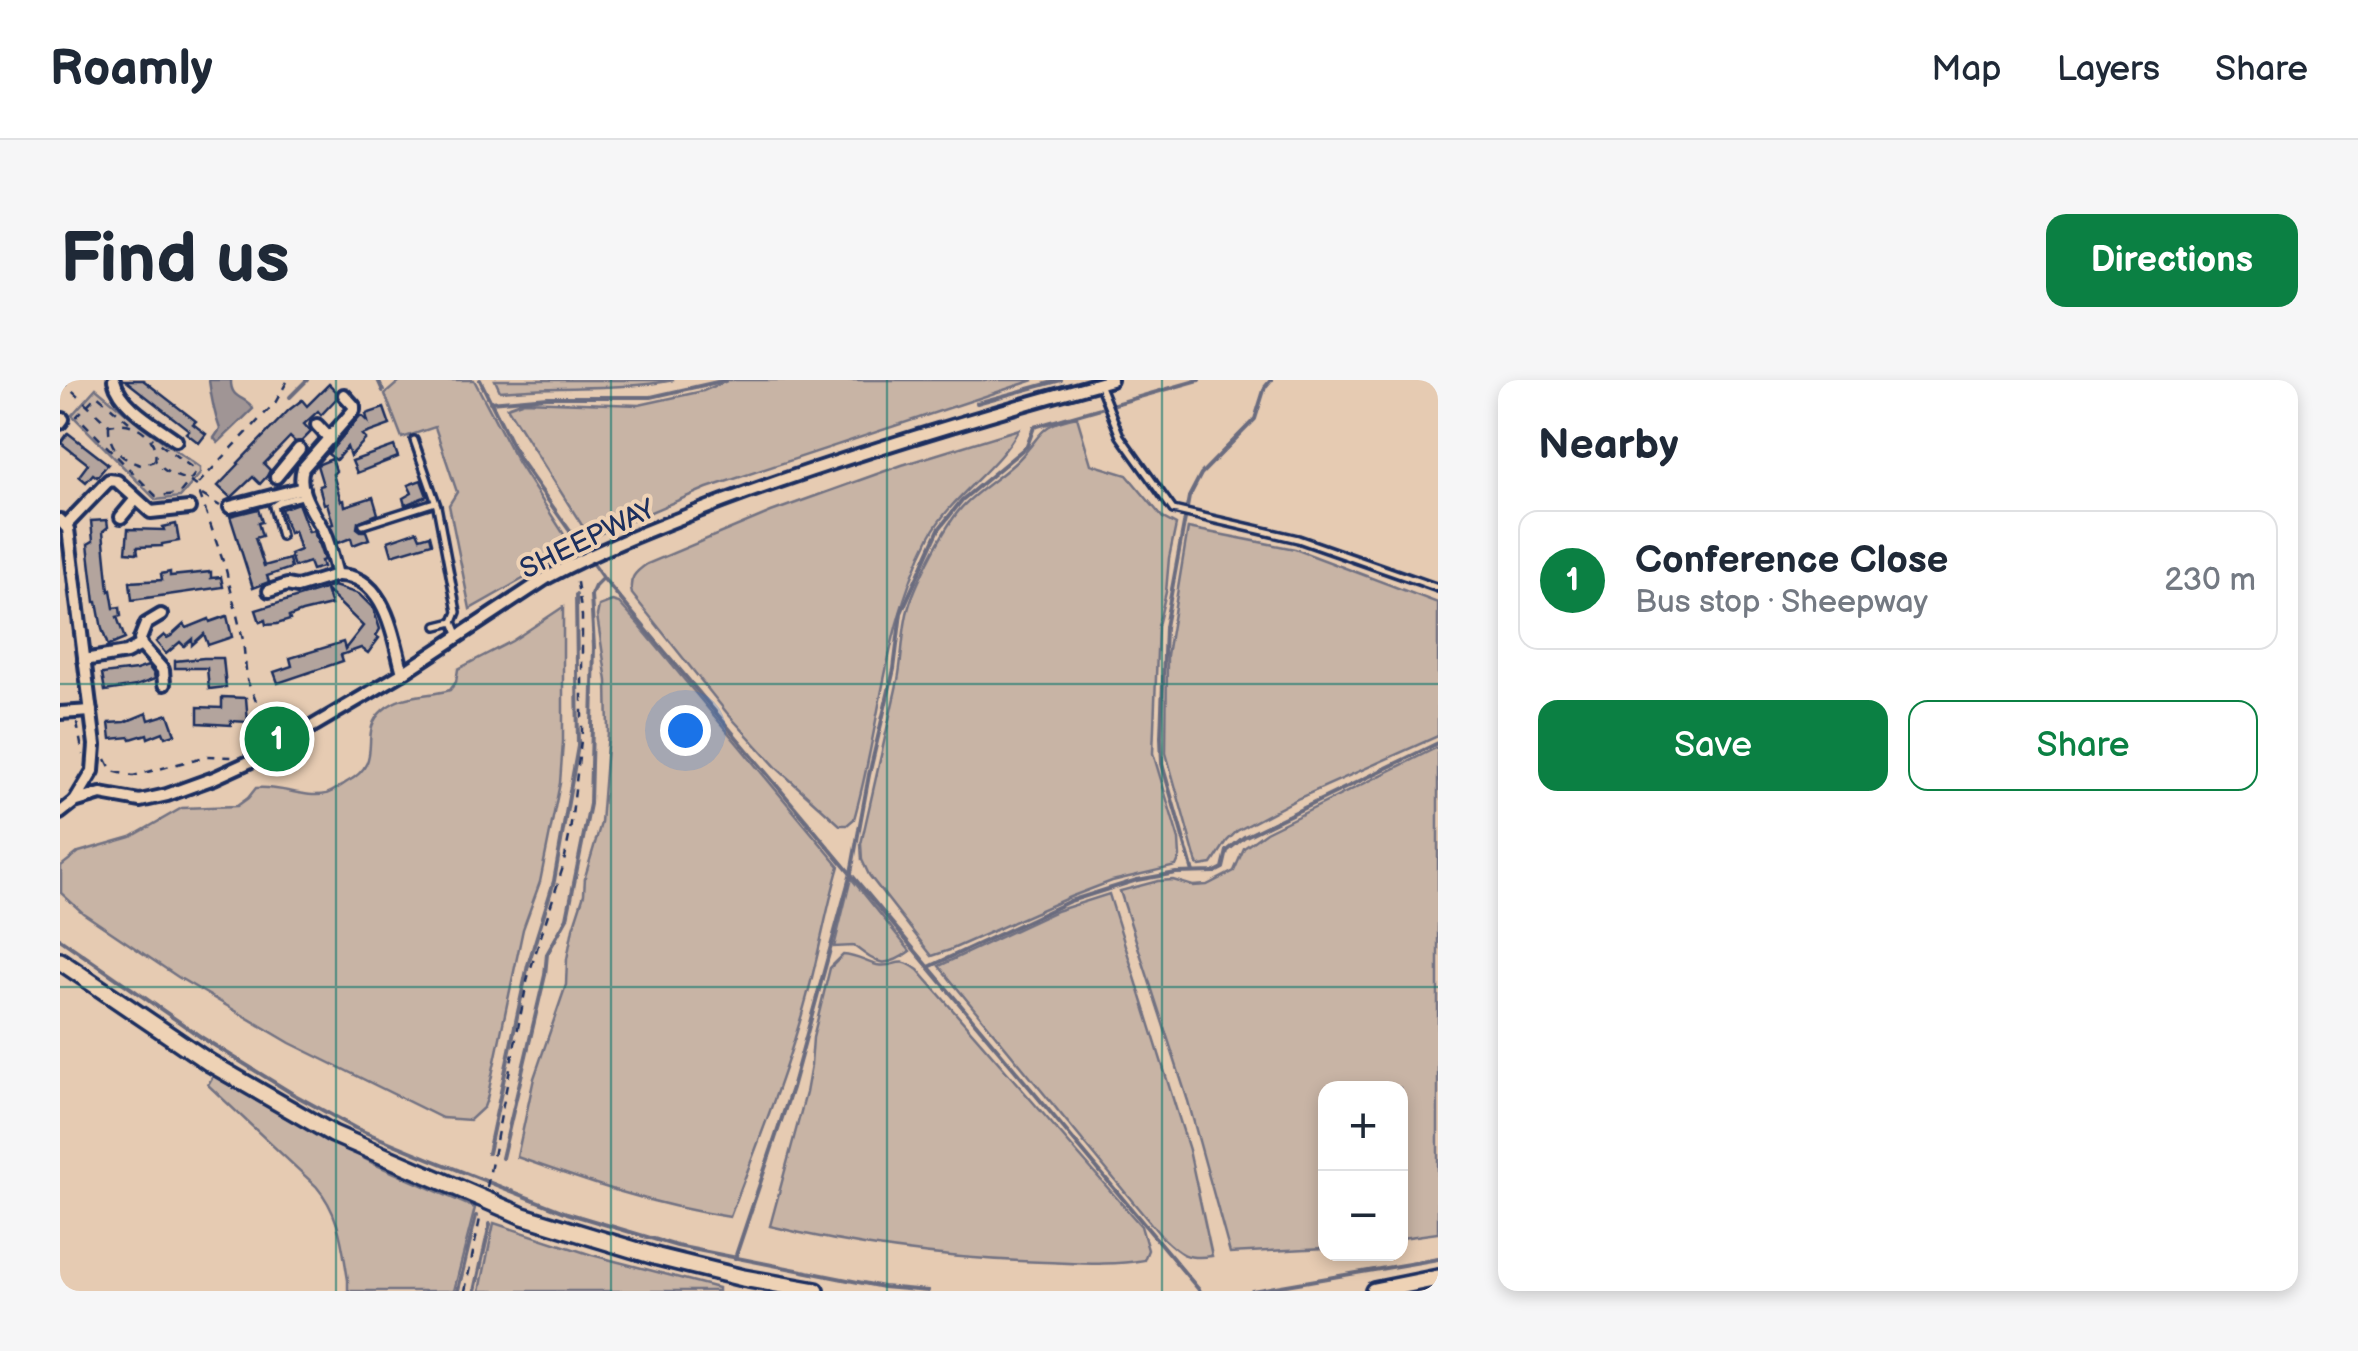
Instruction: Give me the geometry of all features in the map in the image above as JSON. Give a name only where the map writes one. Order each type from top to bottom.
[{"type":"main road","points":[[60,960],[210,1063],[333,1134],[485,1194],[523,1216],[658,1257],[816,1291]]},
{"type":"main road","points":[[1374,1291],[1438,1278]]},
{"type":"street","points":[[114,380],[118,394],[126,402],[176,440]]},
{"type":"street","name":"SHEEPWAY","points":[[74,802],[102,794],[140,800],[214,778],[256,750],[403,673],[573,564],[696,512],[890,443],[1105,382]]},
{"type":"street","points":[[338,575],[300,476],[355,410],[344,395]]},
{"type":"street","points":[[317,425],[330,439]]},
{"type":"street","points":[[276,477],[299,448]]},
{"type":"street","points":[[287,464],[302,470]]},
{"type":"street","points":[[60,813],[74,802],[93,771],[94,738],[63,523],[109,480],[116,481],[154,513],[190,508]]},
{"type":"street","points":[[230,507],[304,491]]},
{"type":"street","points":[[121,517],[136,499]]},
{"type":"street","points":[[270,591],[286,580],[297,587],[338,575],[361,581],[380,600],[403,673]]},
{"type":"street","points":[[161,616],[146,624],[140,635],[142,645],[168,676]]},
{"type":"street","points":[[84,660],[126,653],[142,645]]},
{"type":"street","points":[[60,713],[91,712]]},
{"type":"lane","points":[[1105,382],[1123,442],[1167,504],[1177,512],[1298,538],[1438,588]]},
{"type":"lane","points":[[414,440],[435,502],[457,612],[453,622],[459,636]]},
{"type":"lane","points":[[282,536],[273,506],[304,491]]},
{"type":"lane","points":[[362,525],[435,502]]},
{"type":"lane","points":[[380,520],[383,530]]},
{"type":"lane","points":[[437,626],[453,622]]},
{"type":"path","points":[[61,380],[109,425],[110,442],[123,458],[141,465],[155,460]]},
{"type":"path","points":[[196,486],[275,402],[288,380]]},
{"type":"path","points":[[96,395],[194,468],[195,474],[177,494],[156,496],[77,417],[87,403],[96,395]]},
{"type":"path","points":[[109,425],[132,424]]},
{"type":"path","points":[[146,435],[154,448],[155,460],[165,471],[190,481],[200,494],[233,598],[249,684],[261,712],[262,733],[256,750]]},
{"type":"path","points":[[200,494],[214,504],[230,507]]},
{"type":"path","points":[[465,1291],[528,978],[563,867],[580,760],[582,616],[573,564]]},
{"type":"path","points":[[76,712],[83,757]]},
{"type":"path","points":[[94,738],[102,738],[112,771],[124,775],[134,776],[207,756],[238,756]]},
{"type":"shaded area","points":[[209,380],[231,380],[233,392],[253,409],[218,443],[214,438],[220,429]]},
{"type":"shaded area","points":[[401,380],[474,380],[518,463],[574,550],[470,609],[449,505],[457,492],[435,427],[402,438],[385,394]]},
{"type":"shaded area","points":[[495,380],[674,380],[631,386],[500,391]]},
{"type":"shaded area","points":[[729,380],[1034,380],[707,488],[590,538],[507,407],[524,401],[639,405],[703,391]]},
{"type":"shaded area","points":[[96,388],[200,468],[200,474],[180,497],[156,500],[72,415]]},
{"type":"shaded area","points":[[1077,417],[1091,464],[1127,475],[1163,518],[1176,525],[1158,626],[1153,753],[1179,840],[1180,857],[1176,866],[1112,881],[932,956],[869,875],[862,860],[861,844],[898,680],[909,607],[921,576],[957,513],[1012,466],[1048,427]]},
{"type":"shaded area","points":[[1019,429],[930,536],[893,640],[854,819],[840,825],[778,769],[727,713],[632,594],[632,580],[647,564],[771,512]]},
{"type":"shaded area","points":[[1188,528],[1295,549],[1438,603],[1438,736],[1299,798],[1237,831],[1212,864],[1200,866],[1166,753],[1167,655]]},
{"type":"shaded area","points":[[612,601],[619,603],[638,624],[839,866],[798,1028],[730,1217],[649,1200],[517,1157],[534,1078],[566,985],[573,928],[601,823],[608,732],[607,681],[597,616],[599,606]]},
{"type":"shaded area","points":[[563,607],[560,783],[540,882],[523,929],[487,1099],[470,1120],[442,1118],[290,1043],[178,977],[83,913],[61,893],[61,866],[79,852],[131,837],[182,808],[237,806],[256,788],[318,795],[334,790],[366,765],[372,728],[383,710],[406,698],[450,690],[458,669],[512,641]]},
{"type":"shaded area","points":[[1438,747],[1438,1233],[1408,1237],[1408,1081],[1318,1081],[1318,1248],[1230,1253],[1188,1101],[1120,891],[1158,881],[1207,885],[1234,871],[1244,848],[1266,832]]},
{"type":"shaded area","points":[[851,878],[910,951],[893,961],[880,962],[854,946],[834,947]]},
{"type":"shaded area","points":[[1109,894],[1189,1150],[1212,1256],[1184,1254],[1161,1236],[939,966],[1056,911]]},
{"type":"shaded area","points":[[843,955],[884,966],[906,963],[918,970],[1141,1226],[1148,1250],[1144,1260],[1082,1263],[941,1255],[770,1226],[806,1093],[813,1038],[830,968]]},
{"type":"shaded area","points":[[213,1076],[376,1165],[475,1208],[454,1291],[348,1291],[339,1230],[324,1197],[208,1085]]},
{"type":"shaded area","points":[[494,1223],[592,1255],[718,1288],[718,1291],[480,1291]]},
{"type":"building","points":[[125,380],[143,380],[196,421],[193,424],[206,434],[199,443],[186,433],[189,430]]},
{"type":"building","points":[[329,384],[336,391],[336,399],[321,415],[318,411],[304,424],[311,432],[302,441],[295,442],[290,437],[264,464],[270,470],[260,484],[253,477],[231,498],[218,486],[289,410],[302,400],[307,406]]},
{"type":"building","points":[[384,408],[390,425],[362,435],[366,439],[350,456],[347,447],[336,460],[328,454],[360,416],[368,422],[366,414]]},
{"type":"building","points":[[68,433],[108,464],[97,477],[93,474],[86,482],[79,476],[88,464],[61,443]]},
{"type":"building","points":[[394,446],[398,457],[357,473],[352,461]]},
{"type":"building","points":[[332,459],[336,471],[333,474],[345,506],[373,497],[378,514],[358,522],[357,528],[366,531],[369,539],[353,545],[351,538],[338,543],[319,486],[323,485],[317,465]]},
{"type":"building","points":[[421,480],[427,496],[405,505],[403,498],[412,493],[408,485]]},
{"type":"building","points":[[298,503],[309,532],[313,531],[316,537],[323,567],[312,570],[309,562],[294,567],[290,554],[300,550],[281,509]]},
{"type":"building","points":[[258,509],[262,536],[255,538],[264,566],[289,559],[291,568],[267,576],[269,582],[253,588],[230,516]]},
{"type":"building","points":[[107,520],[108,527],[103,531],[109,591],[114,608],[120,607],[121,616],[117,617],[125,639],[108,646],[95,602],[88,544],[93,541],[91,521]]},
{"type":"building","points":[[176,524],[179,541],[137,547],[138,553],[126,552],[128,529],[164,530],[163,527]]},
{"type":"building","points":[[417,531],[420,538],[430,535],[432,543],[392,555],[388,541]]},
{"type":"building","points":[[170,572],[170,576],[211,572],[211,578],[221,577],[223,587],[132,600],[130,582],[162,580],[161,574]]},
{"type":"building","points":[[334,586],[359,594],[373,608],[379,638],[368,653],[361,648],[341,655],[343,661],[278,683],[274,672],[292,666],[290,658],[343,642],[345,649],[363,626],[326,590],[331,605],[302,612],[277,624],[260,622],[256,610]]},
{"type":"building","points":[[227,616],[232,637],[208,645],[204,634],[192,645],[192,639],[184,646],[180,642],[166,654],[156,642],[164,635],[171,636],[184,624],[187,628]]},
{"type":"building","points":[[223,658],[226,687],[209,689],[207,668],[175,668],[175,661]]},
{"type":"building","points":[[148,666],[155,679],[105,691],[102,674]]},
{"type":"building","points":[[222,697],[246,698],[248,722],[198,723],[198,707],[222,708]]},
{"type":"building","points":[[147,713],[149,720],[168,714],[175,734],[111,739],[109,723],[125,722]]},
{"type":"waterway","points":[[290,397],[307,380]]},
{"type":"waterway","points":[[378,380],[383,391]]},
{"type":"waterway","points":[[480,380],[519,459],[603,578],[1200,1291]]},
{"type":"waterway","points":[[490,402],[547,397],[651,397],[726,380]]},
{"type":"waterway","points":[[977,403],[1061,380]]},
{"type":"waterway","points":[[735,1258],[792,1088],[851,873],[894,669],[901,613],[939,529],[962,500],[1027,446],[1034,427],[1199,380]]},
{"type":"waterway","points":[[1193,872],[1162,764],[1165,627],[1189,497],[1201,474],[1255,419],[1271,380]]},
{"type":"waterway","points":[[502,1158],[547,954],[567,918],[590,804],[594,647],[591,595],[602,579]]},
{"type":"waterway","points":[[488,1153],[528,965],[554,881],[578,746],[576,595]]},
{"type":"waterway","points":[[929,967],[1070,901],[1137,880],[1215,872],[1223,868],[1227,851],[1244,837],[1438,743]]},
{"type":"waterway","points":[[60,939],[201,1037],[293,1094],[355,1128],[430,1159],[567,1213],[677,1246],[883,1287],[928,1291]]},
{"type":"waterway","points":[[458,1290],[476,1216]]},
{"type":"waterway","points":[[475,1291],[490,1224]]},
{"type":"waterway","points":[[1252,1291],[1438,1259]]},
{"type":"place","name":"Conference Close","points":[[277,739]]}]
